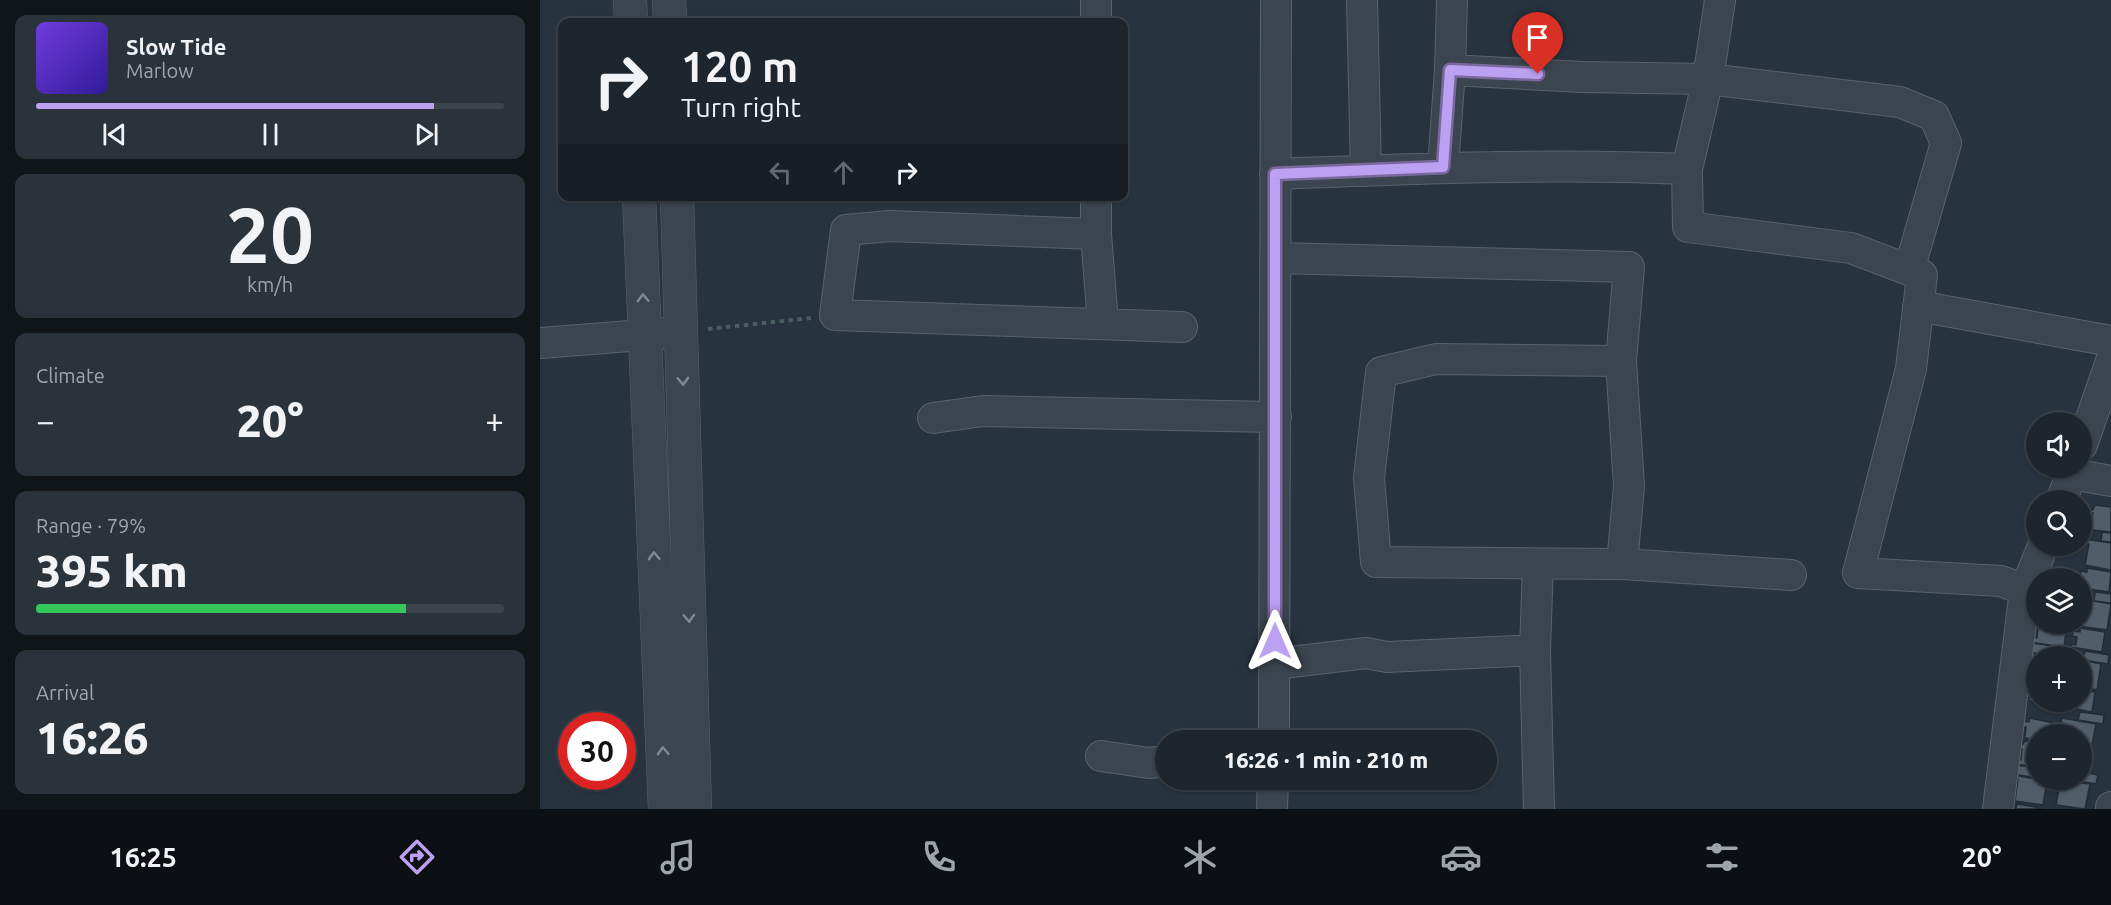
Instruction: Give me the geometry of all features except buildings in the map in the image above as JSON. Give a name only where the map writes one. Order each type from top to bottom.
[{"type":"street","points":[[630,0],[631,18]]},
{"type":"street","points":[[669,0],[670,18]]},
{"type":"street","points":[[1096,0],[1096,18]]},
{"type":"street","points":[[1274,730],[1276,0]]},
{"type":"street","points":[[1362,0],[1366,171]]},
{"type":"street","points":[[1443,167],[1452,0]]},
{"type":"street","points":[[1720,0],[1708,79],[1687,169],[1689,227],[1851,248],[1922,275],[1911,369],[1858,573],[2001,581],[2025,590]]},
{"type":"street","points":[[1450,70],[1708,79],[1900,102],[1934,116],[1946,143],[1909,270]]},
{"type":"street","points":[[1275,174],[1443,167],[1620,166],[1687,169]]},
{"type":"street","points":[[639,201],[665,809]]},
{"type":"street","points":[[677,201],[695,809]]},
{"type":"street","points":[[1096,201],[1096,234],[1103,323]]},
{"type":"street","points":[[1096,234],[890,226],[846,230],[835,315],[1182,327]]},
{"type":"street","points":[[1276,258],[1629,267],[1621,362],[1629,486],[1622,564]]},
{"type":"street","points":[[1918,306],[2111,341]]},
{"type":"street","points":[[540,343],[681,332]]},
{"type":"street","points":[[1621,362],[1436,359],[1381,372],[1369,478],[1376,562],[1622,564],[1791,575]]},
{"type":"street","points":[[2092,416],[2111,361]]},
{"type":"street","points":[[933,418],[983,411],[1276,417]]},
{"type":"street","points":[[2069,481],[2111,481]]},
{"type":"street","points":[[1998,809],[2025,590],[2039,556]]},
{"type":"street","points":[[1538,564],[1535,650],[1539,809]]},
{"type":"street","points":[[1275,664],[1366,653],[1388,657],[1535,650]]},
{"type":"street","points":[[1101,756],[1155,762]]},
{"type":"street","points":[[1272,809],[1273,790]]},
{"type":"path","points":[[681,332],[835,315]]},
{"type":"route","points":[[1275,641],[1275,174],[1443,167],[1450,70],[1538,74]]}]
